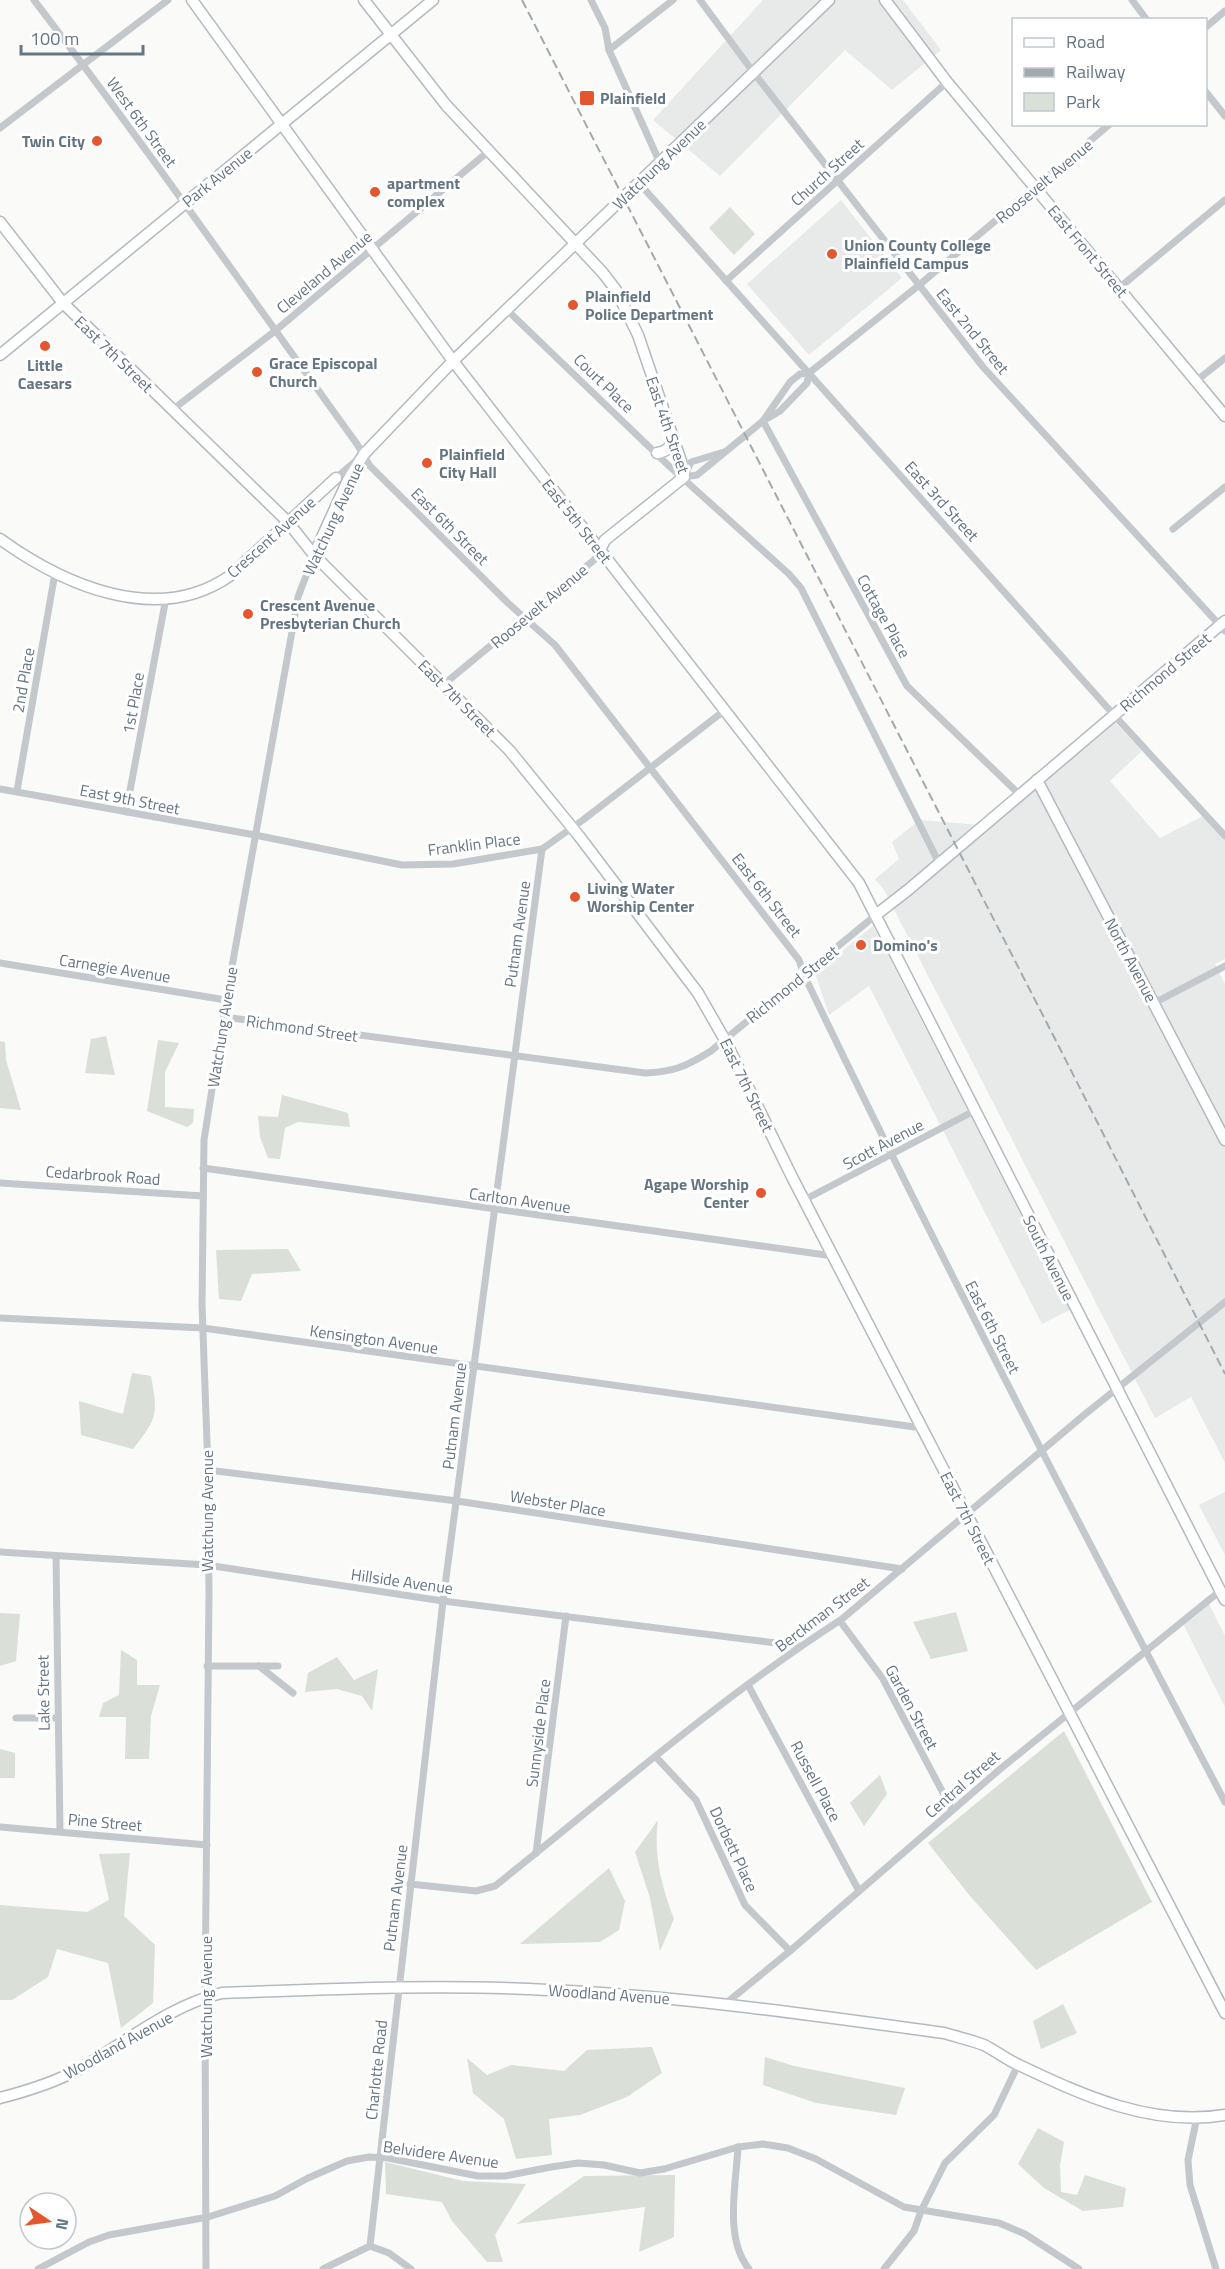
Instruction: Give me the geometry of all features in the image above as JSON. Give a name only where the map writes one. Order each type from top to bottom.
[{"type":"street","name":"West 6th Street","points":[[34,0],[184,204]]},
{"type":"street","points":[[0,128],[168,0]]},
{"type":"street","name":"East 5th Street","points":[[192,0],[371,251],[453,361],[859,883],[877,914]]},
{"type":"street","name":"East 4th Street","points":[[364,0],[446,105],[576,242],[616,290],[638,335],[681,461],[684,477],[789,574],[801,588],[939,863]]},
{"type":"street","name":"Park Avenue","points":[[0,355],[433,0]]},
{"type":"street","points":[[591,0],[605,28],[609,50],[660,164]]},
{"type":"street","points":[[609,50],[674,0]]},
{"type":"street","name":"East 2nd Street","points":[[700,0],[918,286],[984,367],[1223,626]]},
{"type":"street","name":"Watchung Avenue","points":[[206,2269],[205,1997],[209,1594],[203,1328],[204,1140],[226,1000],[298,597],[348,480],[364,454],[506,309],[829,0]]},
{"type":"street","name":"East Front Street","points":[[885,0],[948,82],[1225,416]]},
{"type":"street","points":[[1132,0],[1146,18]]},
{"type":"street","points":[[1207,26],[1225,11]]},
{"type":"street","name":"Church Street","points":[[726,281],[948,82]]},
{"type":"street","points":[[1207,94],[1225,116]]},
{"type":"street","name":"Roosevelt Avenue","points":[[763,422],[790,382],[800,374],[809,373],[918,286],[1108,126]]},
{"type":"street","name":"Cleveland Avenue","points":[[172,410],[275,331],[490,150]]},
{"type":"street","name":"East 3rd Street","points":[[639,183],[1225,836]]},
{"type":"street","points":[[1119,288],[1225,200]]},
{"type":"street","name":"East 6th Street","points":[[184,204],[364,454],[370,466],[524,618],[555,645],[799,960],[804,975],[890,1155],[1041,1452],[1225,1802]]},
{"type":"street","name":"East 7th Street","points":[[0,222],[63,303],[287,521],[314,555],[510,751],[698,993],[725,1040],[804,1200],[1225,2013]]},
{"type":"street","name":"Court Place","points":[[506,309],[684,477]]},
{"type":"street","points":[[1196,381],[1225,358]]},
{"type":"street","name":"Roosevelt Avenue","points":[[684,477],[697,476],[763,422],[780,411],[807,383],[809,373]]},
{"type":"street","name":"Cottage Place","points":[[763,422],[907,686],[1020,795]]},
{"type":"street","points":[[657,453],[663,452],[674,440]]},
{"type":"street","name":"Roosevelt Avenue","points":[[443,685],[594,560],[605,540],[684,477],[691,462],[729,451]]},
{"type":"street","name":"Crescent Avenue","points":[[0,540],[56,573],[122,596],[156,600],[195,593],[231,575],[287,521],[364,454]]},
{"type":"street","points":[[1173,529],[1225,487]]},
{"type":"street","name":"2nd Place","points":[[17,791],[56,573]]},
{"type":"street","name":"1st Place","points":[[126,812],[166,598]]},
{"type":"street","name":"Richmond Street","points":[[224,1017],[645,1073],[666,1072],[685,1067],[711,1052],[1223,626]]},
{"type":"street","name":"Franklin Place","points":[[255,835],[402,865],[453,864],[542,849],[725,710]]},
{"type":"street","name":"North Avenue","points":[[1038,780],[1225,1140]]},
{"type":"street","name":"East 9th Street","points":[[0,789],[255,835]]},
{"type":"street","name":"Putnam Avenue","points":[[398,1987],[443,1600],[542,849]]},
{"type":"street","name":"South Avenue","points":[[877,914],[974,1111],[1223,1595]]},
{"type":"street","name":"Carnegie Avenue","points":[[0,963],[226,1000]]},
{"type":"street","points":[[1154,1003],[1225,966]]},
{"type":"street","name":"Scott Avenue","points":[[804,1200],[974,1111]]},
{"type":"street","name":"Carlton Avenue","points":[[203,1168],[833,1256]]},
{"type":"street","name":"Cedarbrook Road","points":[[0,1183],[203,1196]]},
{"type":"street","name":"Berckman Street","points":[[410,1884],[476,1891],[495,1886],[748,1685],[840,1621],[966,1514],[1225,1302]]},
{"type":"street","name":"Kensington Avenue","points":[[0,1318],[203,1328],[922,1428]]},
{"type":"street","name":"Webster Place","points":[[208,1470],[457,1501],[902,1569]]},
{"type":"street","name":"Hillside Avenue","points":[[0,1552],[207,1565],[443,1600],[800,1647]]},
{"type":"street","name":"Lake Street","points":[[56,1556],[60,1831]]},
{"type":"street","name":"Central Street","points":[[725,2004],[1069,1713],[1146,1651],[1223,1595]]},
{"type":"street","name":"Sunnyside Place","points":[[536,1853],[566,1616]]},
{"type":"street","name":"Garden Street","points":[[840,1621],[883,1679],[952,1810]]},
{"type":"street","points":[[207,1666],[278,1666]]},
{"type":"street","points":[[259,1666],[293,1693]]},
{"type":"street","name":"Russell Place","points":[[748,1685],[859,1891]]},
{"type":"street","points":[[16,1718],[57,1718]]},
{"type":"street","name":"Dorbett Place","points":[[656,1757],[696,1800],[745,1905],[790,1951]]},
{"type":"street","name":"Pine Street","points":[[0,1827],[207,1845]]},
{"type":"street","name":"Woodland Avenue","points":[[0,2098],[46,2085],[79,2069],[123,2040],[205,1997],[222,1993],[398,1987],[547,1989],[725,2004],[944,2033],[983,2045],[1018,2065],[1116,2106],[1141,2113],[1197,2117],[1225,2115]]},
{"type":"street","name":"Charlotte Road","points":[[370,2246],[398,1987]]},
{"type":"street","points":[[884,2269],[914,2231],[921,2211],[945,2163],[994,2115],[1018,2065]]},
{"type":"street","points":[[1197,2117],[1188,2160],[1190,2184],[1216,2269]]},
{"type":"street","name":"Belvidere Avenue","points":[[38,2269],[89,2242],[109,2235],[206,2217],[275,2196],[347,2161],[369,2157],[478,2176],[505,2176],[578,2163],[604,2165],[640,2173],[664,2169],[738,2146],[763,2144],[788,2148],[816,2159],[904,2207],[999,2223],[1025,2234],[1079,2269]]},
{"type":"street","points":[[738,2146],[734,2227],[737,2251],[749,2269]]},
{"type":"street","points":[[323,2269],[370,2246],[388,2253],[400,2265],[411,2269]]},
{"type":"shaded area","points":[[763,0],[903,0],[941,50],[892,90],[845,50],[720,176],[653,120]]},
{"type":"shaded area","name":"Union County College Plainfield Campus","points":[[841,200],[902,278],[809,355],[747,284]]},
{"type":"shaded area","points":[[1109,716],[1142,751],[1110,781],[1160,838],[1203,816],[1225,840],[1225,959],[1215,964],[1225,984],[1225,1463],[1191,1397],[1155,1418],[884,890],[875,879],[899,859],[892,842],[920,820],[980,825]]},
{"type":"shaded area","points":[[873,926],[1070,1310],[1042,1324],[869,986],[829,1015],[815,973]]},
{"type":"shaded area","points":[[1225,1492],[1225,1555],[1199,1505]]},
{"type":"shaded area","points":[[1206,1598],[1225,1636],[1225,1707],[1181,1620]]},
{"type":"green space","points":[[730,207],[755,234],[734,255],[709,228]]},
{"type":"green space","points":[[106,1036],[115,1075],[85,1073],[91,1039]]},
{"type":"green space","points":[[158,1040],[179,1043],[165,1072],[165,1107],[194,1109],[193,1123],[187,1127],[147,1111]]},
{"type":"green space","points":[[0,1041],[5,1042],[6,1060],[21,1110],[0,1108]]},
{"type":"green space","points":[[282,1095],[348,1113],[350,1127],[298,1122],[285,1128],[280,1159],[268,1158],[260,1137],[258,1116],[278,1117]]},
{"type":"green space","points":[[288,1249],[301,1271],[252,1274],[241,1301],[219,1299],[216,1250]]},
{"type":"green space","points":[[132,1373],[151,1376],[155,1399],[152,1422],[133,1449],[81,1435],[79,1401],[123,1414]]},
{"type":"green space","points":[[956,1612],[968,1651],[931,1659],[913,1622]]},
{"type":"green space","points":[[0,1613],[20,1614],[16,1661],[0,1666]]},
{"type":"green space","points":[[121,1650],[137,1660],[137,1685],[160,1685],[151,1716],[149,1759],[125,1759],[126,1717],[99,1717],[103,1703],[119,1695]]},
{"type":"green space","points":[[337,1657],[354,1680],[378,1669],[372,1711],[362,1696],[337,1689],[305,1692],[308,1673]]},
{"type":"green space","points":[[1064,1731],[1152,1902],[1036,1970],[970,1896],[928,1843]]},
{"type":"green space","points":[[0,1749],[15,1753],[15,1778],[0,1778]]},
{"type":"green space","points":[[880,1775],[887,1794],[864,1826],[850,1803]]},
{"type":"green space","points":[[658,1820],[657,1846],[660,1871],[674,1919],[660,1951],[650,1898],[635,1852]]},
{"type":"green space","points":[[130,1853],[124,1916],[155,1945],[153,2003],[121,2028],[108,1963],[57,1949],[48,1977],[12,2000],[0,2000],[0,1905],[87,1912],[109,1900],[99,1854]]},
{"type":"green space","points":[[609,1868],[625,1901],[619,1930],[600,1942],[520,1944]]},
{"type":"green space","points":[[1063,2004],[1077,2033],[1041,2049],[1033,2021]]},
{"type":"green space","points":[[652,2047],[662,2073],[627,2097],[580,2115],[549,2119],[552,2155],[516,2159],[504,2119],[473,2093],[467,2058],[487,2075],[511,2065],[564,2071],[587,2050]]},
{"type":"green space","points":[[765,2057],[794,2066],[905,2088],[896,2115],[816,2103],[763,2085]]},
{"type":"green space","points":[[1038,2128],[1064,2142],[1060,2165],[1061,2192],[1077,2195],[1085,2175],[1126,2188],[1123,2207],[1083,2211],[1044,2188],[1018,2164]]},
{"type":"green space","points":[[385,2162],[463,2181],[526,2184],[495,2235],[503,2262],[487,2262],[452,2221],[442,2202],[386,2194]]},
{"type":"green space","points":[[675,2175],[674,2237],[639,2252],[645,2207],[516,2224],[584,2176]]},
{"type":"railway","points":[[522,0],[1225,1374]]},
{"type":"place","name":"Plainfield","points":[[587,98]]},
{"type":"place","name":"Twin City","points":[[97,141]]},
{"type":"place","name":"apartment complex","points":[[375,192]]},
{"type":"place","name":"Union County College Plainfield Campus","points":[[832,254]]},
{"type":"place","name":"Plainfield Police Department","points":[[573,305]]},
{"type":"place","name":"Little Caesars","points":[[45,346]]},
{"type":"place","name":"Grace Episcopal Church","points":[[257,372]]},
{"type":"place","name":"Plainfield City Hall","points":[[427,463]]},
{"type":"place","name":"Crescent Avenue Presbyterian Church","points":[[248,614]]},
{"type":"place","name":"Living Water Worship Center","points":[[575,897]]},
{"type":"place","name":"Domino's","points":[[861,945]]},
{"type":"place","name":"Agape Worship Center","points":[[761,1193]]}]
